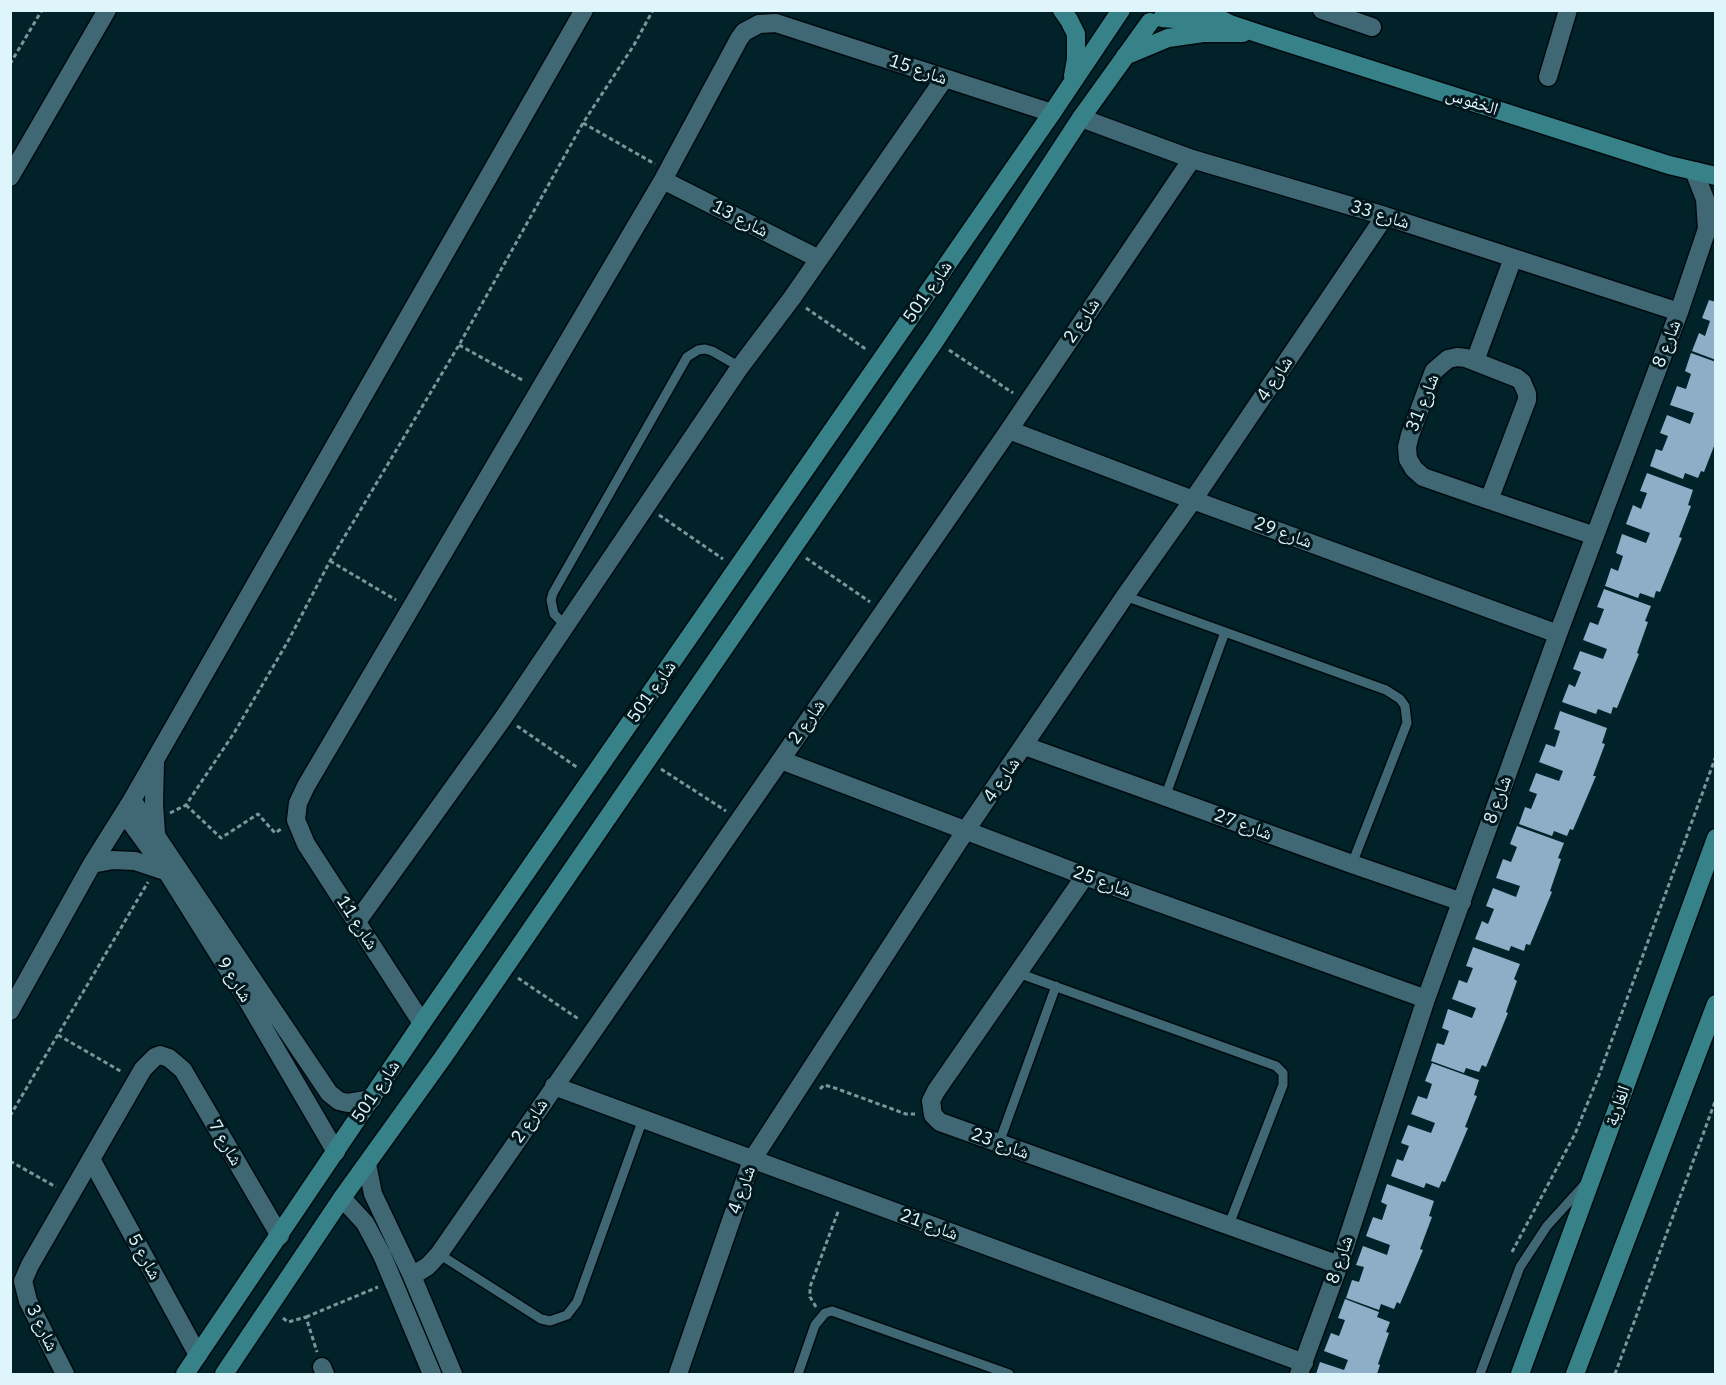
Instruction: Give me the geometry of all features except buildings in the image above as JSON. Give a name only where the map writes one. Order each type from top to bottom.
[{"type":"street","points":[[10,177],[107,10]]},
{"type":"street","points":[[10,1011],[92,864],[128,806],[584,10]]},
{"type":"street","points":[[1062,10],[1076,34],[1076,59],[1072,81]]},
{"type":"street","points":[[1123,10],[1137,20],[1161,17]]},
{"type":"street","name":"شارع 501","points":[[184,1374],[280,1236],[422,1023],[1123,10]]},
{"type":"street","name":"الخفوس","points":[[1202,10],[1230,24],[1716,176]]},
{"type":"street","points":[[1322,10],[1372,27]]},
{"type":"street","points":[[1548,77],[1568,10]]},
{"type":"street","name":"شارع 501","points":[[224,1374],[342,1198],[504,969],[935,341],[1123,57],[1161,17]]},
{"type":"street","name":"الخفوس","points":[[1161,17],[1230,24]]},
{"type":"street","name":"شارع 15","points":[[666,176],[739,39],[744,32],[767,22],[784,25],[1052,113]]},
{"type":"street","points":[[1123,57],[1156,42],[1185,35],[1224,32],[1263,34]]},
{"type":"street","points":[[356,923],[504,717],[740,367],[792,298],[817,258],[944,79]]},
{"type":"street","name":"شارع 33","points":[[1082,118],[1192,159],[1384,216],[1679,312]]},
{"type":"street","name":"شارع 2","points":[[412,1276],[428,1266],[438,1254],[884,612],[1192,159]]},
{"type":"street","name":"شارع 8","points":[[1301,1369],[1339,1265],[1426,999],[1558,634],[1711,225],[1705,199],[1694,171]]},
{"type":"street","points":[[296,820],[301,794],[666,176]]},
{"type":"street","name":"شارع 13","points":[[666,176],[817,258]]},
{"type":"street","name":"شارع 4","points":[[678,1374],[752,1160],[966,831],[1384,216]]},
{"type":"street","points":[[1475,361],[1513,258]]},
{"type":"street","name":"شارع 31","points":[[1489,500],[1527,400],[1526,387],[1517,378],[1475,361],[1466,358],[1448,359],[1434,371],[1407,447],[1408,459],[1414,469],[1423,477],[1489,500],[1595,536]]},
{"type":"street","name":"شارع 29","points":[[1009,430],[1558,634]]},
{"type":"street","name":"شارع 27","points":[[1025,746],[1462,902]]},
{"type":"street","points":[[156,757],[156,827]]},
{"type":"street","name":"شارع 25","points":[[781,760],[1085,876],[1426,999]]},
{"type":"street","name":"شارع 9","points":[[128,806],[156,827],[331,1095],[339,1101],[348,1103],[372,1099]]},
{"type":"street","name":"شارع 9","points":[[128,806],[162,870],[246,998],[336,1152]]},
{"type":"street","name":"شارع 11","points":[[296,820],[306,844],[422,1023]]},
{"type":"street","name":"الغارية","points":[[1520,1374],[1716,838]]},
{"type":"street","points":[[92,864],[124,860],[135,861],[162,870]]},
{"type":"street","points":[[931,1109],[931,1101],[936,1091],[1085,876]]},
{"type":"street","points":[[1575,1374],[1716,1004]]},
{"type":"street","name":"شارع 7","points":[[137,1080],[151,1060],[160,1055],[174,1061],[183,1070],[280,1236]]},
{"type":"street","points":[[71,1195],[137,1080]]},
{"type":"street","name":"شارع 21","points":[[554,1086],[1301,1369]]},
{"type":"street","name":"شارع 23","points":[[931,1109],[940,1122],[1339,1265]]},
{"type":"street","name":"شارع 5","points":[[91,1159],[198,1355]]},
{"type":"street","points":[[367,1164],[374,1194],[412,1276],[453,1374]]},
{"type":"street","name":"شارع 3","points":[[65,1374],[28,1301],[23,1281],[27,1270],[71,1195]]},
{"type":"street","points":[[342,1198],[364,1223],[393,1280],[432,1374]]},
{"type":"lane","points":[[565,625],[554,615],[551,600],[553,593],[687,357],[698,350],[712,351],[740,367]]},
{"type":"lane","points":[[1125,596],[1394,693],[1405,706],[1407,723],[1352,864]]},
{"type":"lane","points":[[1165,797],[1225,632]]},
{"type":"lane","points":[[1018,973],[1276,1066],[1284,1073],[1283,1085],[1228,1227]]},
{"type":"lane","points":[[999,1143],[1056,986]]},
{"type":"lane","points":[[438,1254],[530,1314],[550,1321],[559,1320],[567,1315],[577,1302],[643,1119]]},
{"type":"lane","points":[[1480,1374],[1514,1280],[1527,1255],[1557,1213],[1592,1178]]},
{"type":"lane","points":[[798,1374],[815,1325],[825,1312],[832,1311],[1009,1374]]},
{"type":"path","points":[[10,64],[42,10]]},
{"type":"path","points":[[156,827],[186,805],[234,733],[330,561],[459,345],[583,123],[634,45],[653,10]]},
{"type":"path","points":[[583,123],[666,176]]},
{"type":"path","points":[[792,298],[881,360]]},
{"type":"path","points":[[935,341],[1027,402]]},
{"type":"path","points":[[459,345],[538,390]]},
{"type":"path","points":[[646,506],[737,568]]},
{"type":"path","points":[[792,549],[884,612]]},
{"type":"path","points":[[330,561],[411,609]]},
{"type":"path","points":[[504,717],[592,778]]},
{"type":"path","points":[[1508,1261],[1575,1134],[1599,1075],[1716,756]]},
{"type":"path","points":[[648,760],[740,820]]},
{"type":"path","points":[[186,805],[220,838],[258,814],[275,833],[296,820]]},
{"type":"path","points":[[10,1116],[57,1034],[162,870]]},
{"type":"path","points":[[504,969],[593,1030]]},
{"type":"path","points":[[57,1034],[137,1080]]},
{"type":"path","points":[[818,1091],[824,1085],[832,1087],[906,1114],[919,1114],[931,1109]]},
{"type":"path","points":[[1615,1374],[1716,1099]]},
{"type":"path","points":[[10,1161],[71,1195]]},
{"type":"path","points":[[825,1312],[814,1305],[810,1297],[810,1287],[844,1194]]},
{"type":"path","points":[[271,1306],[288,1322],[306,1317],[393,1280]]},
{"type":"path","points":[[306,1317],[324,1371]]}]
